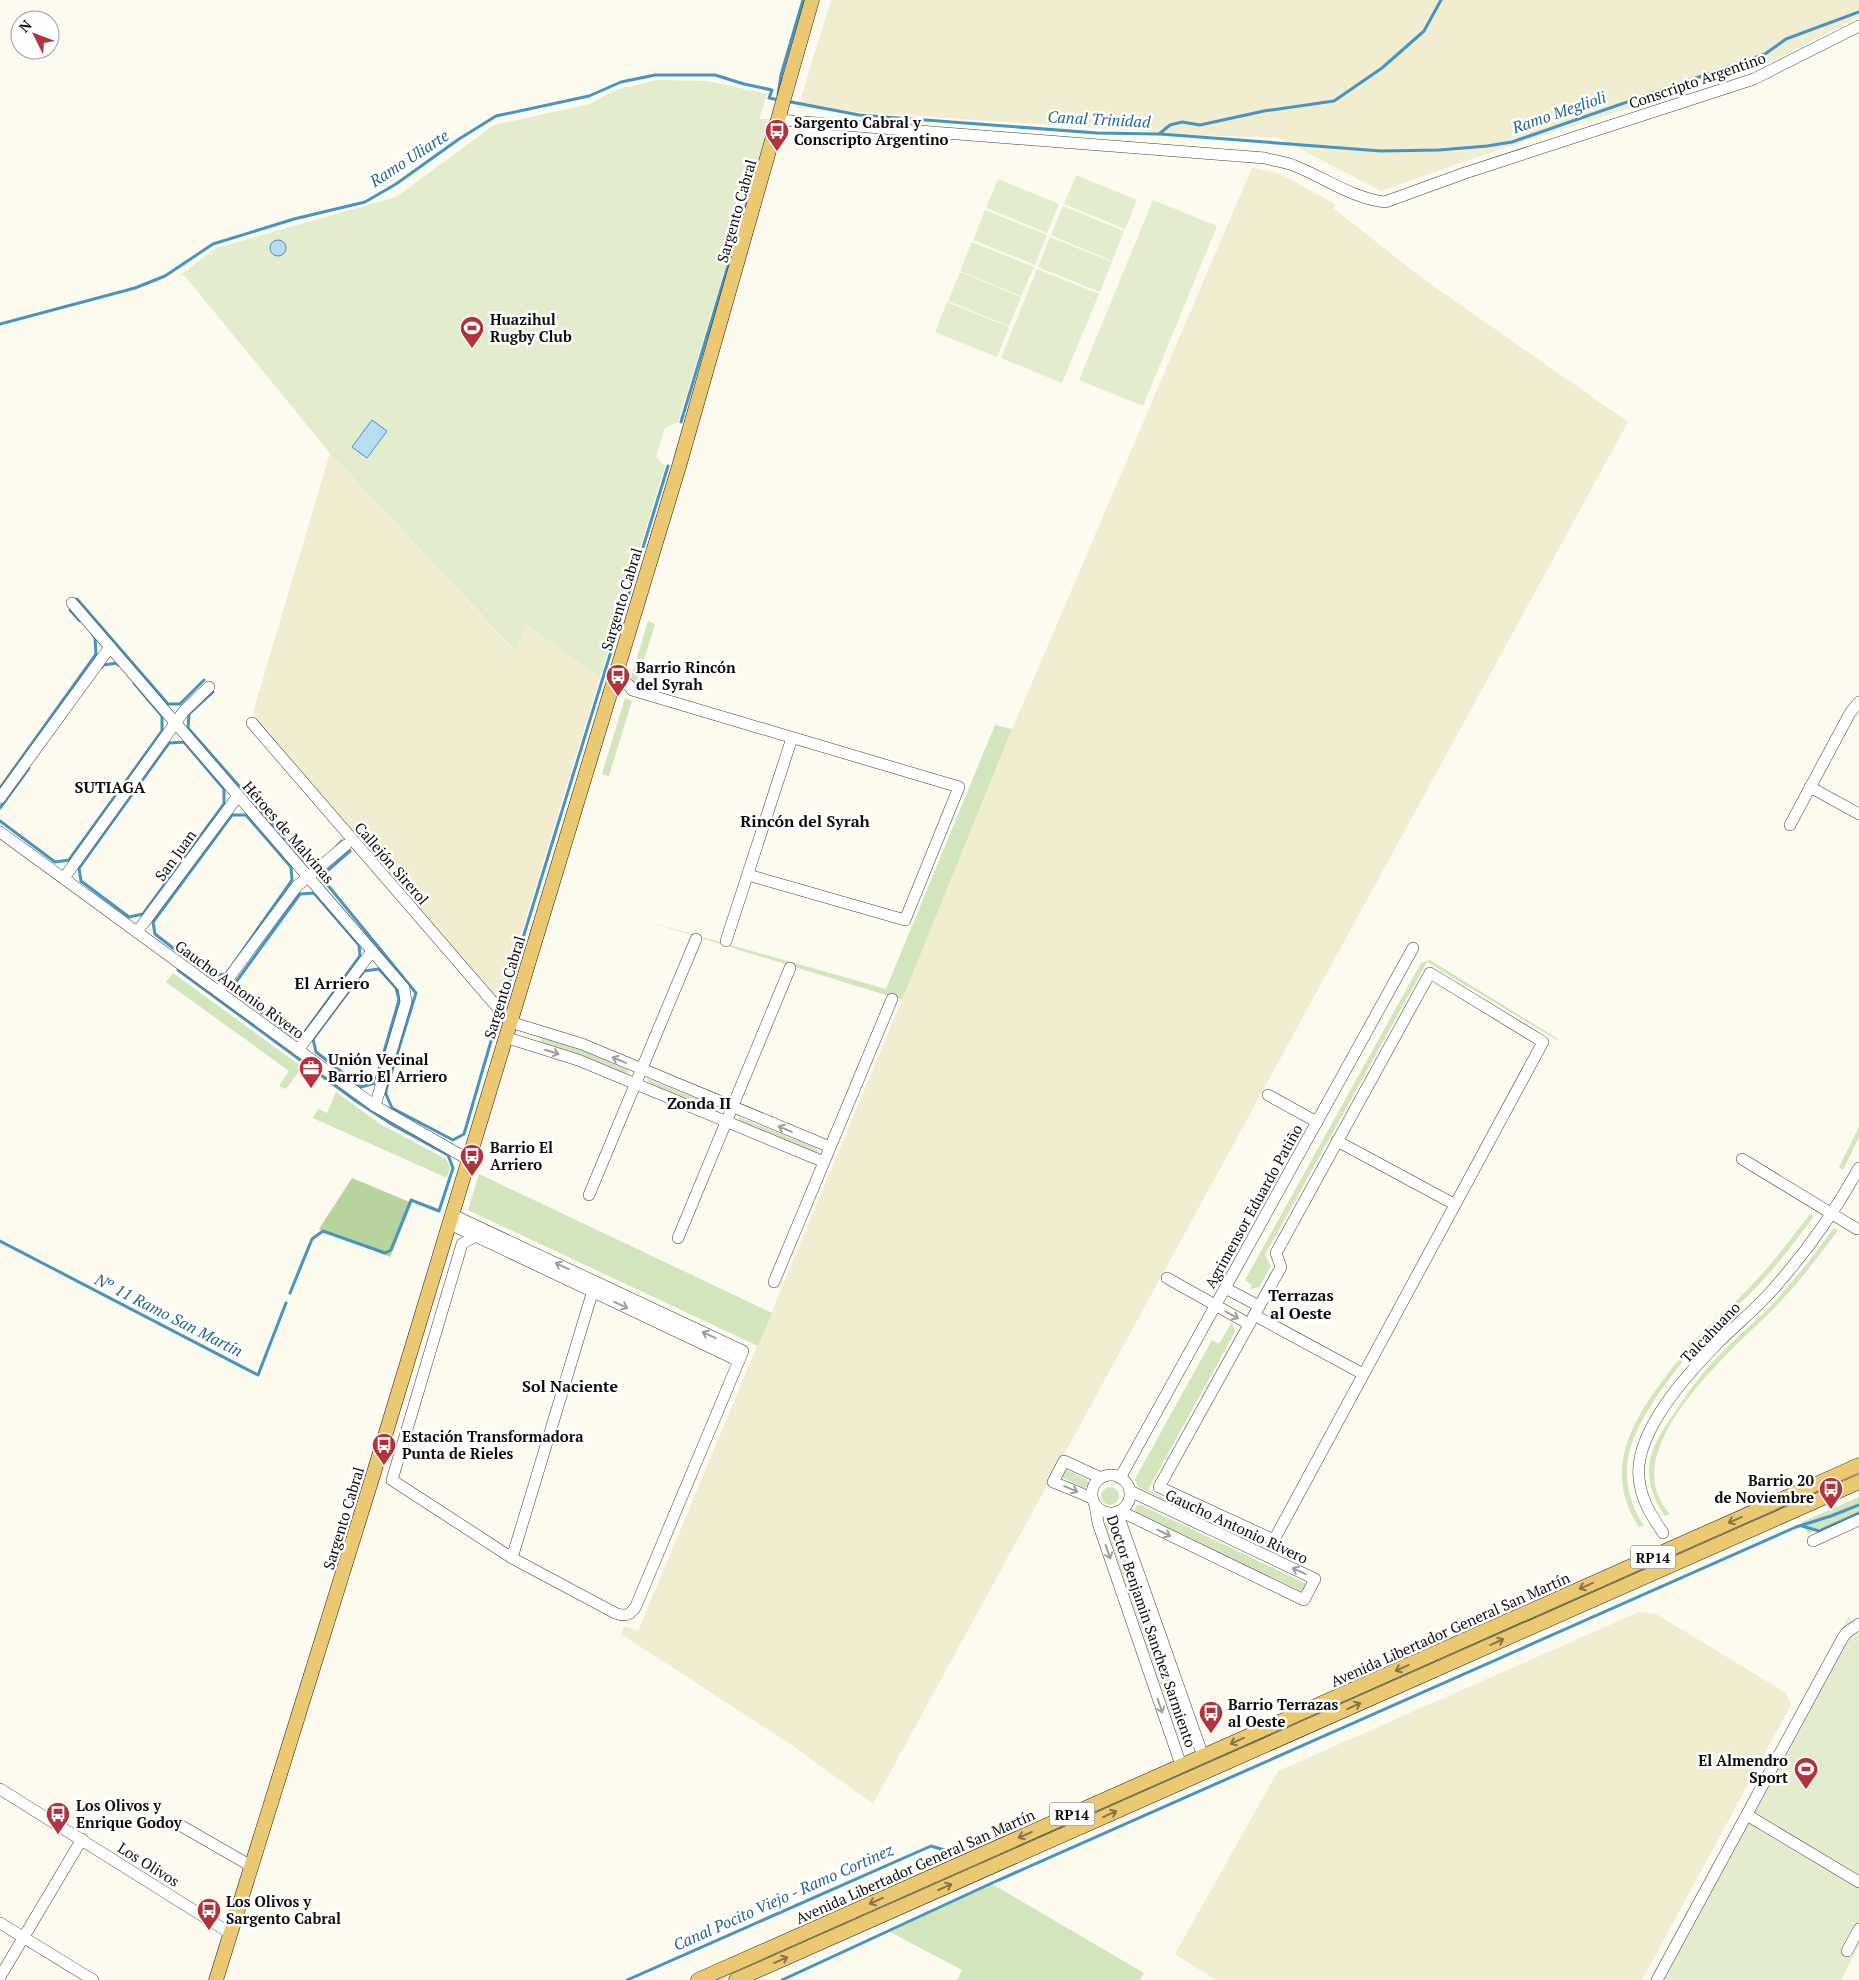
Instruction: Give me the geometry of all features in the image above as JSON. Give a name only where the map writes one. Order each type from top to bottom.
[{"type":"main road","name":"Sargento Cabral","points":[[216,1980],[451,1220],[680,463],[812,0]]},
{"type":"main road","name":"Avenida Libertador General San Martín","points":[[698,1980],[1859,1465]]},
{"type":"main road","name":"Avenida Libertador General San Martín","points":[[736,1980],[1859,1482]]},
{"type":"main road","points":[[1446,1648],[1453,1662]]},
{"type":"street","name":"Conscripto Argentino","points":[[779,120],[1265,158],[1294,165],[1355,194],[1384,202],[1466,172],[1754,78],[1859,26]]},
{"type":"street","name":"Héroes de Malvinas","points":[[72,603],[404,988],[406,1002],[375,1106]]},
{"type":"street","points":[[0,798],[110,647]]},
{"type":"street","points":[[612,685],[629,685],[632,690],[959,787],[905,920],[748,875]]},
{"type":"street","points":[[64,878],[184,711],[209,687]]},
{"type":"street","points":[[1790,825],[1850,713],[1859,702]]},
{"type":"street","name":"Callejón Sirerol","points":[[252,723],[510,1022]]},
{"type":"street","points":[[726,941],[792,738]]},
{"type":"street","points":[[1810,787],[1859,814]]},
{"type":"street","name":"San Juan","points":[[137,932],[238,796]]},
{"type":"street","name":"Gaucho Antonio Rivero","points":[[0,832],[375,1106],[469,1160]]},
{"type":"street","points":[[219,992],[297,886],[346,845]]},
{"type":"street","points":[[589,1195],[696,939]]},
{"type":"street","name":"Agrimensor Eduardo Patiño","points":[[1120,1478],[1413,948]]},
{"type":"street","points":[[298,1050],[372,950]]},
{"type":"street","points":[[678,1238],[790,968]]},
{"type":"street","points":[[1430,973],[1543,1042],[1274,1540],[1160,1487],[1281,1266],[1276,1253],[1337,1142],[1430,973]]},
{"type":"street","points":[[774,1282],[892,999]]},
{"type":"street","points":[[510,1022],[582,1044],[830,1147]]},
{"type":"street","points":[[505,1037],[578,1060],[824,1162]]},
{"type":"street","points":[[1268,1095],[1317,1122]]},
{"type":"street","points":[[1337,1142],[1454,1204]]},
{"type":"street","points":[[1742,1159],[1857,1229]]},
{"type":"street","name":"Talcahuano","points":[[1663,1533],[1647,1509],[1640,1486],[1639,1464],[1647,1436],[1681,1385],[1721,1340],[1771,1291],[1806,1251],[1832,1214],[1859,1168]]},
{"type":"street","points":[[451,1220],[475,1236],[502,1244]]},
{"type":"street","points":[[451,1220],[661,1319],[739,1361],[633,1611],[624,1615],[616,1613],[512,1558],[392,1480],[462,1244],[475,1236]]},
{"type":"street","points":[[1167,1278],[1215,1305],[1254,1315],[1363,1374]]},
{"type":"street","points":[[512,1558],[594,1287]]},
{"type":"street","points":[[1225,1288],[1254,1315]]},
{"type":"street","points":[[1094,1502],[1092,1490],[1095,1483],[1101,1478],[1113,1475],[1120,1478],[1130,1491],[1128,1503],[1119,1512],[1105,1513],[1094,1502],[1053,1482],[1064,1461],[1101,1478]]},
{"type":"street","name":"Gaucho Antonio Rivero","points":[[1119,1512],[1304,1600],[1315,1579],[1130,1491]]},
{"type":"street","name":"Doctor Benjamin Sanchez Sarmiento","points":[[1094,1502],[1098,1523],[1182,1765]]},
{"type":"street","name":"Doctor Benjamin Sanchez Sarmiento","points":[[1119,1512],[1203,1756]]},
{"type":"street","points":[[1813,1541],[1858,1523]]},
{"type":"street","points":[[1657,1980],[1842,1639],[1857,1625]]},
{"type":"street","name":"Los Olivos","points":[[0,1789],[230,1933]]},
{"type":"street","points":[[1747,1815],[1859,1882]]},
{"type":"street","points":[[178,1824],[251,1866]]},
{"type":"street","points":[[0,1977],[82,1839]]},
{"type":"street","points":[[0,1923],[93,1980]]},
{"type":"street","points":[[1847,1951],[1859,1929]]},
{"type":"shaded area","points":[[831,0],[1859,0],[1859,17],[1767,64],[1483,155],[1381,191],[1277,137],[1217,136],[798,108]]},
{"type":"shaded area","points":[[1252,168],[1278,173],[1335,204],[1333,208],[1422,278],[1628,422],[873,1804],[793,1746],[621,1634],[624,1626],[638,1631],[904,995],[1012,729]]},
{"type":"shaded area","points":[[330,453],[514,651],[527,625],[600,678],[500,1002],[255,718],[253,712]]},
{"type":"shaded area","points":[[1639,1612],[1656,1614],[1786,1693],[1791,1705],[1642,1980],[1216,1980],[1175,1954],[1278,1771]]},
{"type":"green space","name":"Huazihul Rugby Club","points":[[657,80],[707,81],[767,94],[759,119],[771,119],[678,422],[665,428],[656,457],[665,466],[600,678],[527,625],[515,651],[330,453],[184,275],[179,276],[216,248],[396,197],[494,125],[590,104],[615,90]]},
{"type":"green space","points":[[1076,175],[1137,200],[1125,229],[1064,204]]},
{"type":"green space","points":[[998,179],[1059,204],[1047,233],[986,208]]},
{"type":"green space","points":[[1153,200],[1217,226],[1143,406],[1079,380]]},
{"type":"green space","points":[[1063,206],[1124,231],[1112,261],[1051,235]]},
{"type":"green space","points":[[985,210],[1047,235],[1035,265],[973,240]]},
{"type":"green space","points":[[1050,237],[1112,262],[1100,292],[1038,267]]},
{"type":"green space","points":[[972,242],[1034,267],[1021,296],[960,271]]},
{"type":"green space","points":[[1037,269],[1099,294],[1062,383],[1001,358]]},
{"type":"green space","points":[[960,272],[1021,297],[1009,326],[948,301]]},
{"type":"green space","points":[[947,302],[1009,327],[997,357],[935,332]]},
{"type":"green space","points":[[648,621],[655,624],[637,683],[630,681]]},
{"type":"green space","points":[[625,698],[632,701],[609,776],[602,774]]},
{"type":"green space","points":[[995,725],[1012,729],[902,1000],[646,921],[886,989]]},
{"type":"green space","points":[[1430,960],[1558,1039],[1427,962],[1265,1255],[1271,1266],[1259,1287],[1250,1289],[1252,1285],[1245,1280],[1421,963]]},
{"type":"green space","points":[[173,973],[302,1067],[286,1089],[279,1086],[289,1071],[166,982]]},
{"type":"green space","points":[[543,1038],[581,1050],[628,1070],[629,1073],[627,1074],[579,1054],[542,1043],[540,1041]]},
{"type":"green space","points":[[648,1079],[719,1107],[720,1110],[717,1112],[649,1083]]},
{"type":"green space","points":[[336,1092],[380,1124],[446,1159],[450,1167],[447,1178],[313,1118],[318,1109],[327,1113]]},
{"type":"green space","points":[[739,1117],[816,1148],[818,1151],[816,1153],[739,1121]]},
{"type":"green space","points":[[1859,1127],[1859,1137],[1843,1170],[1839,1167]]},
{"type":"green space","points":[[479,1174],[772,1313],[758,1346],[468,1210]]},
{"type":"green space","points":[[352,1178],[412,1203],[390,1257],[319,1229]]},
{"type":"green space","points":[[1810,1214],[1814,1216],[1778,1263],[1754,1290],[1710,1331],[1682,1362],[1657,1396],[1638,1428],[1628,1459],[1627,1475],[1634,1508],[1644,1526],[1639,1527],[1629,1508],[1623,1489],[1622,1471],[1624,1453],[1638,1418],[1676,1363],[1706,1329],[1758,1278]]},
{"type":"green space","points":[[1834,1228],[1838,1230],[1802,1277],[1778,1304],[1710,1372],[1686,1400],[1667,1430],[1656,1460],[1656,1488],[1670,1514],[1665,1516],[1653,1494],[1649,1476],[1649,1463],[1659,1436],[1703,1373],[1725,1349],[1774,1303]]},
{"type":"green space","points":[[1232,1322],[1235,1332],[1148,1490],[1279,1552],[1278,1554],[1138,1487],[1135,1479],[1212,1340],[1219,1344]]},
{"type":"green space","points":[[1059,1466],[1087,1480],[1090,1485],[1084,1488],[1054,1474]]},
{"type":"green space","points":[[1106,1487],[1114,1487],[1119,1492],[1117,1503],[1106,1505],[1101,1500],[1101,1492]]},
{"type":"green space","points":[[1820,1488],[1822,1492],[1465,1649],[1464,1646]]},
{"type":"green space","points":[[1859,1497],[1859,1512],[1808,1534],[1802,1522]]},
{"type":"green space","points":[[1137,1505],[1141,1505],[1313,1587],[1309,1595],[1137,1513],[1134,1509]]},
{"type":"green space","points":[[1110,1521],[1115,1523],[1180,1715],[1177,1720],[1172,1718],[1106,1526]]},
{"type":"green space","name":"El Almendro Sport","points":[[1849,1616],[1859,1634],[1859,1945],[1841,1980],[1649,1980]]},
{"type":"green space","points":[[1438,1658],[1439,1662],[979,1866],[977,1862]]},
{"type":"green space","points":[[974,1863],[976,1867],[722,1980],[710,1980]]},
{"type":"green space","points":[[992,1884],[1144,1973],[1140,1980],[957,1980],[962,1970],[890,1932]]},
{"type":"water","points":[[278,240],[284,242],[286,248],[284,254],[278,256],[272,254],[270,248],[272,242]]},
{"type":"water","points":[[372,420],[387,431],[367,458],[352,447]]},
{"type":"waterway","points":[[778,95],[781,75],[803,0]]},
{"type":"waterway","name":"Canal Trinidad","points":[[786,101],[859,115],[1097,133],[1159,134],[1170,125],[1182,122],[1200,125],[1264,111],[1334,101],[1382,68],[1424,31],[1441,0]]},
{"type":"waterway","name":"Ramo Meglioli","points":[[1160,134],[1381,151],[1439,150],[1512,142],[1765,54],[1786,39],[1859,12]]},
{"type":"waterway","name":"Ramo Uliarte","points":[[0,324],[135,288],[165,276],[213,244],[294,219],[365,202],[396,184],[459,139],[496,116],[589,96],[621,82],[655,75],[715,75],[772,90],[769,98],[780,100]]},
{"type":"waterway","points":[[681,422],[753,183]]},
{"type":"waterway","points":[[503,1003],[668,466]]},
{"type":"waterway","points":[[77,599],[168,704],[180,704],[204,680]]},
{"type":"waterway","points":[[70,610],[80,621]]},
{"type":"waterway","points":[[0,788],[96,654],[95,638],[93,635]]},
{"type":"waterway","points":[[102,667],[103,665],[117,663],[118,665]]},
{"type":"waterway","points":[[0,821],[55,862],[69,860],[162,731],[162,716],[134,683]]},
{"type":"waterway","points":[[213,692],[189,714],[188,728],[304,860],[320,861]]},
{"type":"waterway","points":[[184,742],[224,789],[224,804],[143,914],[129,917],[81,881],[79,868],[169,743],[184,742]]},
{"type":"waterway","points":[[0,808],[29,768]]},
{"type":"waterway","points":[[232,815],[246,815],[291,867],[292,880],[226,974],[209,976],[155,934],[153,922],[232,815]]},
{"type":"waterway","points":[[336,847],[342,841]]},
{"type":"waterway","points":[[350,851],[327,871],[326,883],[416,993],[386,1090],[392,1108],[453,1140],[464,1134],[498,1017]]},
{"type":"waterway","points":[[314,893],[359,945],[360,956],[304,1033],[291,1035],[238,995],[236,982],[300,894],[314,893]]},
{"type":"waterway","points":[[379,969],[396,988],[399,1000],[375,1083],[361,1087],[316,1052],[313,1039],[364,971],[379,969]]},
{"type":"waterway","points":[[178,970],[356,1101],[393,1125],[448,1155],[453,1168],[439,1211],[411,1200],[391,1250],[385,1253],[323,1231],[312,1239],[290,1293]]},
{"type":"waterway","name":"Nº 11 Ramo San Martín","points":[[0,1241],[258,1375],[286,1303]]},
{"type":"waterway","points":[[782,1980],[992,1883],[1796,1527],[1859,1505]]},
{"type":"waterway","points":[[1802,1526],[1819,1531],[1859,1513]]},
{"type":"waterway","name":"Canal Pocito Viejo - Ramo Cortinez","points":[[627,1980],[931,1846],[951,1852]]},
{"type":"place","name":"Sargento Cabral y Conscripto Argentino","points":[[777,152]]},
{"type":"place","name":"Huazihul Rugby Club","points":[[472,349]]},
{"type":"place","name":"Barrio Rincón del Syrah","points":[[618,697]]},
{"type":"place","name":"Unión Vecinal Barrio El Arriero","points":[[311,1089]]},
{"type":"place","name":"Barrio El Arriero","points":[[472,1177]]},
{"type":"place","name":"Estación Transformadora Punta de Rieles","points":[[384,1466]]},
{"type":"place","name":"Barrio 20 de Noviembre","points":[[1831,1510]]},
{"type":"place","name":"Barrio Terrazas al Oeste","points":[[1211,1734]]},
{"type":"place","name":"El Almendro Sport","points":[[1806,1790]]},
{"type":"place","name":"Los Olivos y Enrique Godoy","points":[[58,1835]]},
{"type":"place","name":"Los Olivos y Sargento Cabral","points":[[209,1931]]},
{"type":"district","name":"SUTIAGA","points":[[110,787]]},
{"type":"district","name":"Rincón del Syrah","points":[[805,821]]},
{"type":"district","name":"El Arriero","points":[[332,983]]},
{"type":"district","name":"Zonda II","points":[[699,1103]]},
{"type":"district","name":"Terrazas al Oeste","points":[[1301,1304]]},
{"type":"district","name":"Sol Naciente","points":[[570,1386]]}]
